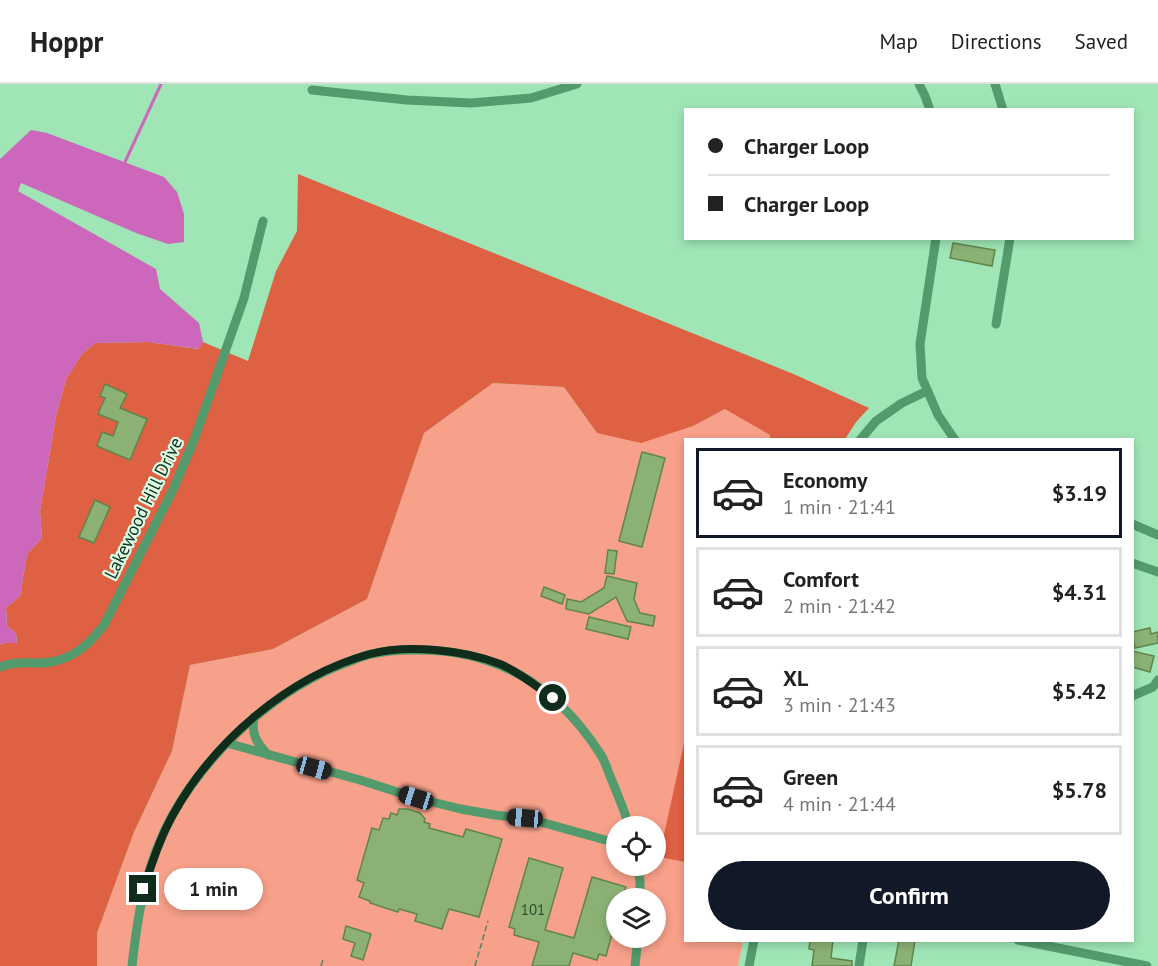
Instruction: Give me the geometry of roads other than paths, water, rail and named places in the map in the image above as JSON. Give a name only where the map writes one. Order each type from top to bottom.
[{"type":"street","points":[[312,90],[331,89],[407,100],[471,103],[531,99],[577,84]]},
{"type":"street","points":[[919,84],[929,108]]},
{"type":"street","points":[[995,84],[1002,108]]},
{"type":"street","name":"Lakewood Hill Drive","points":[[0,667],[15,663],[52,662],[69,656],[81,650],[104,625],[173,490],[194,440],[244,298],[263,221]]},
{"type":"street","points":[[936,240],[920,344],[922,378],[938,415],[954,438]]},
{"type":"street","points":[[996,324],[1010,240]]},
{"type":"street","points":[[862,438],[876,421],[902,403],[927,391]]},
{"type":"street","points":[[1134,526],[1158,535]]},
{"type":"street","points":[[1134,564],[1158,572]]},
{"type":"street","points":[[132,966],[143,889],[156,850],[173,814],[196,778],[218,751],[254,717],[292,689],[333,667],[372,654],[403,650],[435,650],[466,654],[500,664],[523,676],[553,698],[602,756],[626,816]]},
{"type":"street","points":[[1134,695],[1153,687],[1158,680]]},
{"type":"street","points":[[254,717],[252,727],[255,738],[269,756]]},
{"type":"street","points":[[227,743],[434,802],[495,815],[530,819],[606,840]]},
{"type":"street","points":[[749,966],[754,942]]},
{"type":"street","points":[[859,966],[863,942]]},
{"type":"street","points":[[1028,942],[1147,966]]},
{"type":"street","points":[[635,966],[637,948]]},
{"type":"street","points":[[1085,966],[1086,954]]},
{"type":"waterway","points":[[125,162],[161,84]]}]
